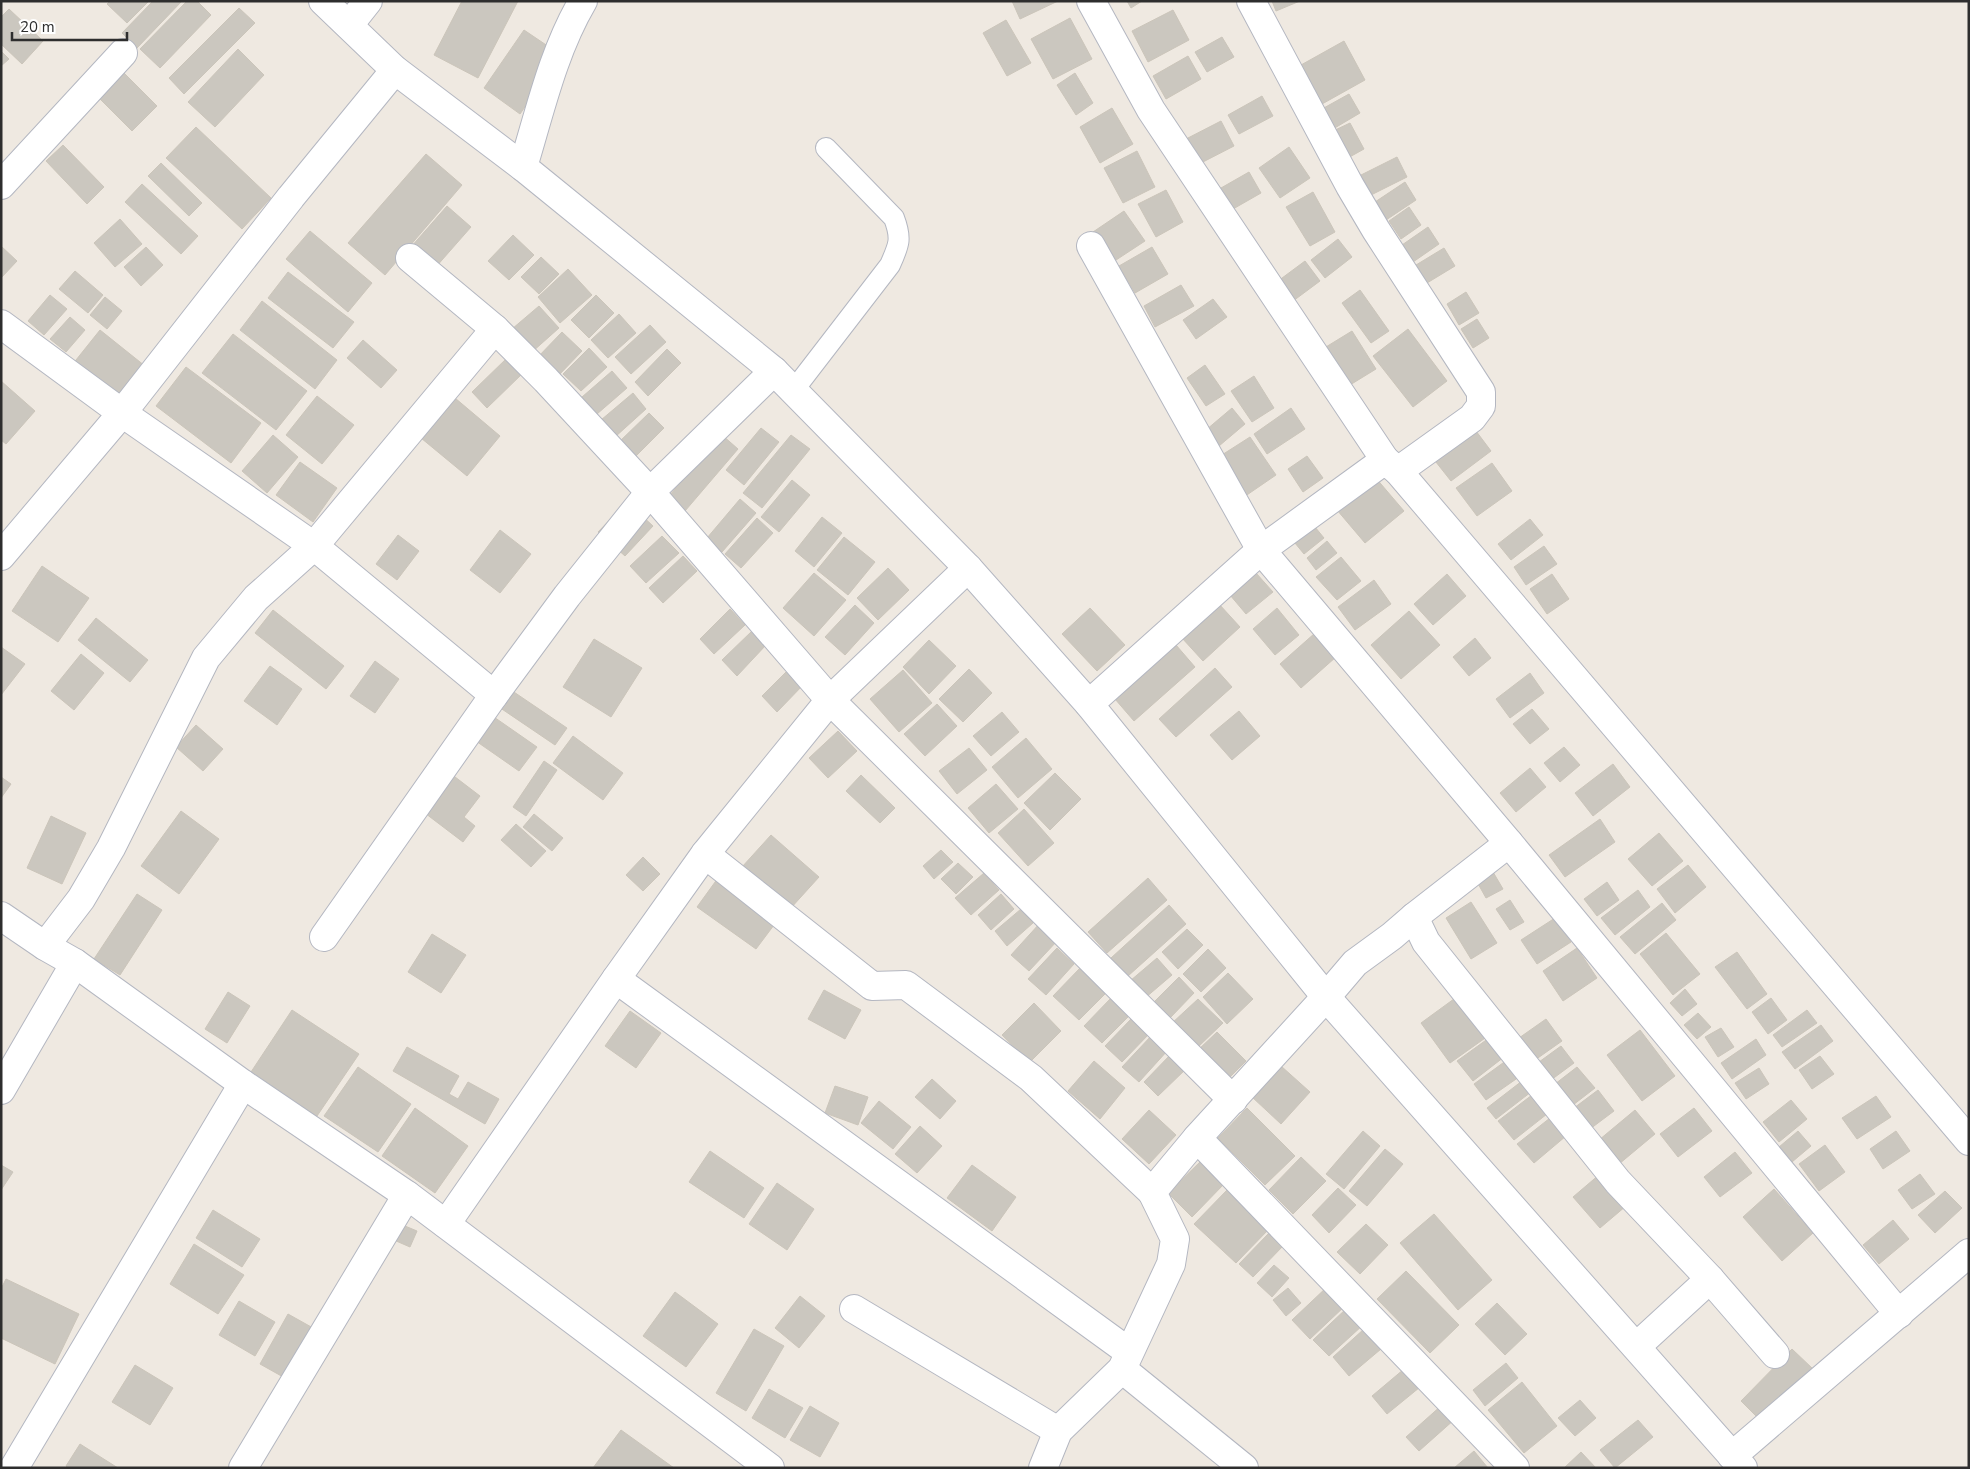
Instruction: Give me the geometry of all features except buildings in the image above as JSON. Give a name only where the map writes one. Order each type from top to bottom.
[{"type":"street","points":[[323,1],[395,70],[523,167],[774,371],[968,568],[1089,704],[1326,998],[1738,1462],[1899,1314],[1969,1253]]},
{"type":"street","points":[[349,24],[368,1]]},
{"type":"street","points":[[523,167],[558,52],[571,22],[583,1]]},
{"type":"street","points":[[1091,1],[1151,110],[1392,466],[1969,1141]]},
{"type":"street","points":[[1089,704],[1261,550],[1392,466],[1472,418],[1481,406],[1481,392],[1368,216],[1251,1]]},
{"type":"street","points":[[1,185],[123,53]]},
{"type":"street","points":[[1,556],[122,413],[290,197],[395,70]]},
{"type":"street","points":[[1091,246],[1261,550],[1509,843],[1899,1314]]},
{"type":"street","points":[[410,258],[495,329],[546,380],[650,492],[830,700],[1233,1100]]},
{"type":"street","points":[[1,324],[122,413],[314,546],[494,696]]},
{"type":"street","points":[[45,946],[81,899],[111,848],[206,658],[256,598],[314,546],[495,329]]},
{"type":"street","points":[[324,937],[567,596],[650,492],[774,371]]},
{"type":"street","points":[[446,1224],[616,979],[706,854],[830,700],[968,568]]},
{"type":"street","points":[[1152,1192],[1197,1138],[1326,998],[1355,962],[1392,936],[1509,843]]},
{"type":"street","points":[[706,854],[872,986],[906,985],[1031,1078],[1152,1192],[1175,1239],[1170,1264],[1125,1360],[1058,1431],[1043,1468]]},
{"type":"street","points":[[1,916],[45,946],[75,963],[243,1084],[407,1195],[770,1468]]},
{"type":"street","points":[[1414,917],[1426,942],[1618,1182],[1710,1279],[1775,1354]]},
{"type":"street","points":[[1,1090],[75,963]]},
{"type":"street","points":[[616,979],[1125,1360],[1244,1468]]},
{"type":"street","points":[[14,1468],[243,1084]]},
{"type":"street","points":[[1197,1138],[1515,1468]]},
{"type":"street","points":[[243,1468],[407,1195]]},
{"type":"street","points":[[1637,1346],[1710,1279]]},
{"type":"street","points":[[854,1309],[1058,1431]]},
{"type":"lane","points":[[793,390],[890,265],[898,248],[900,233],[894,218],[826,148]]}]
